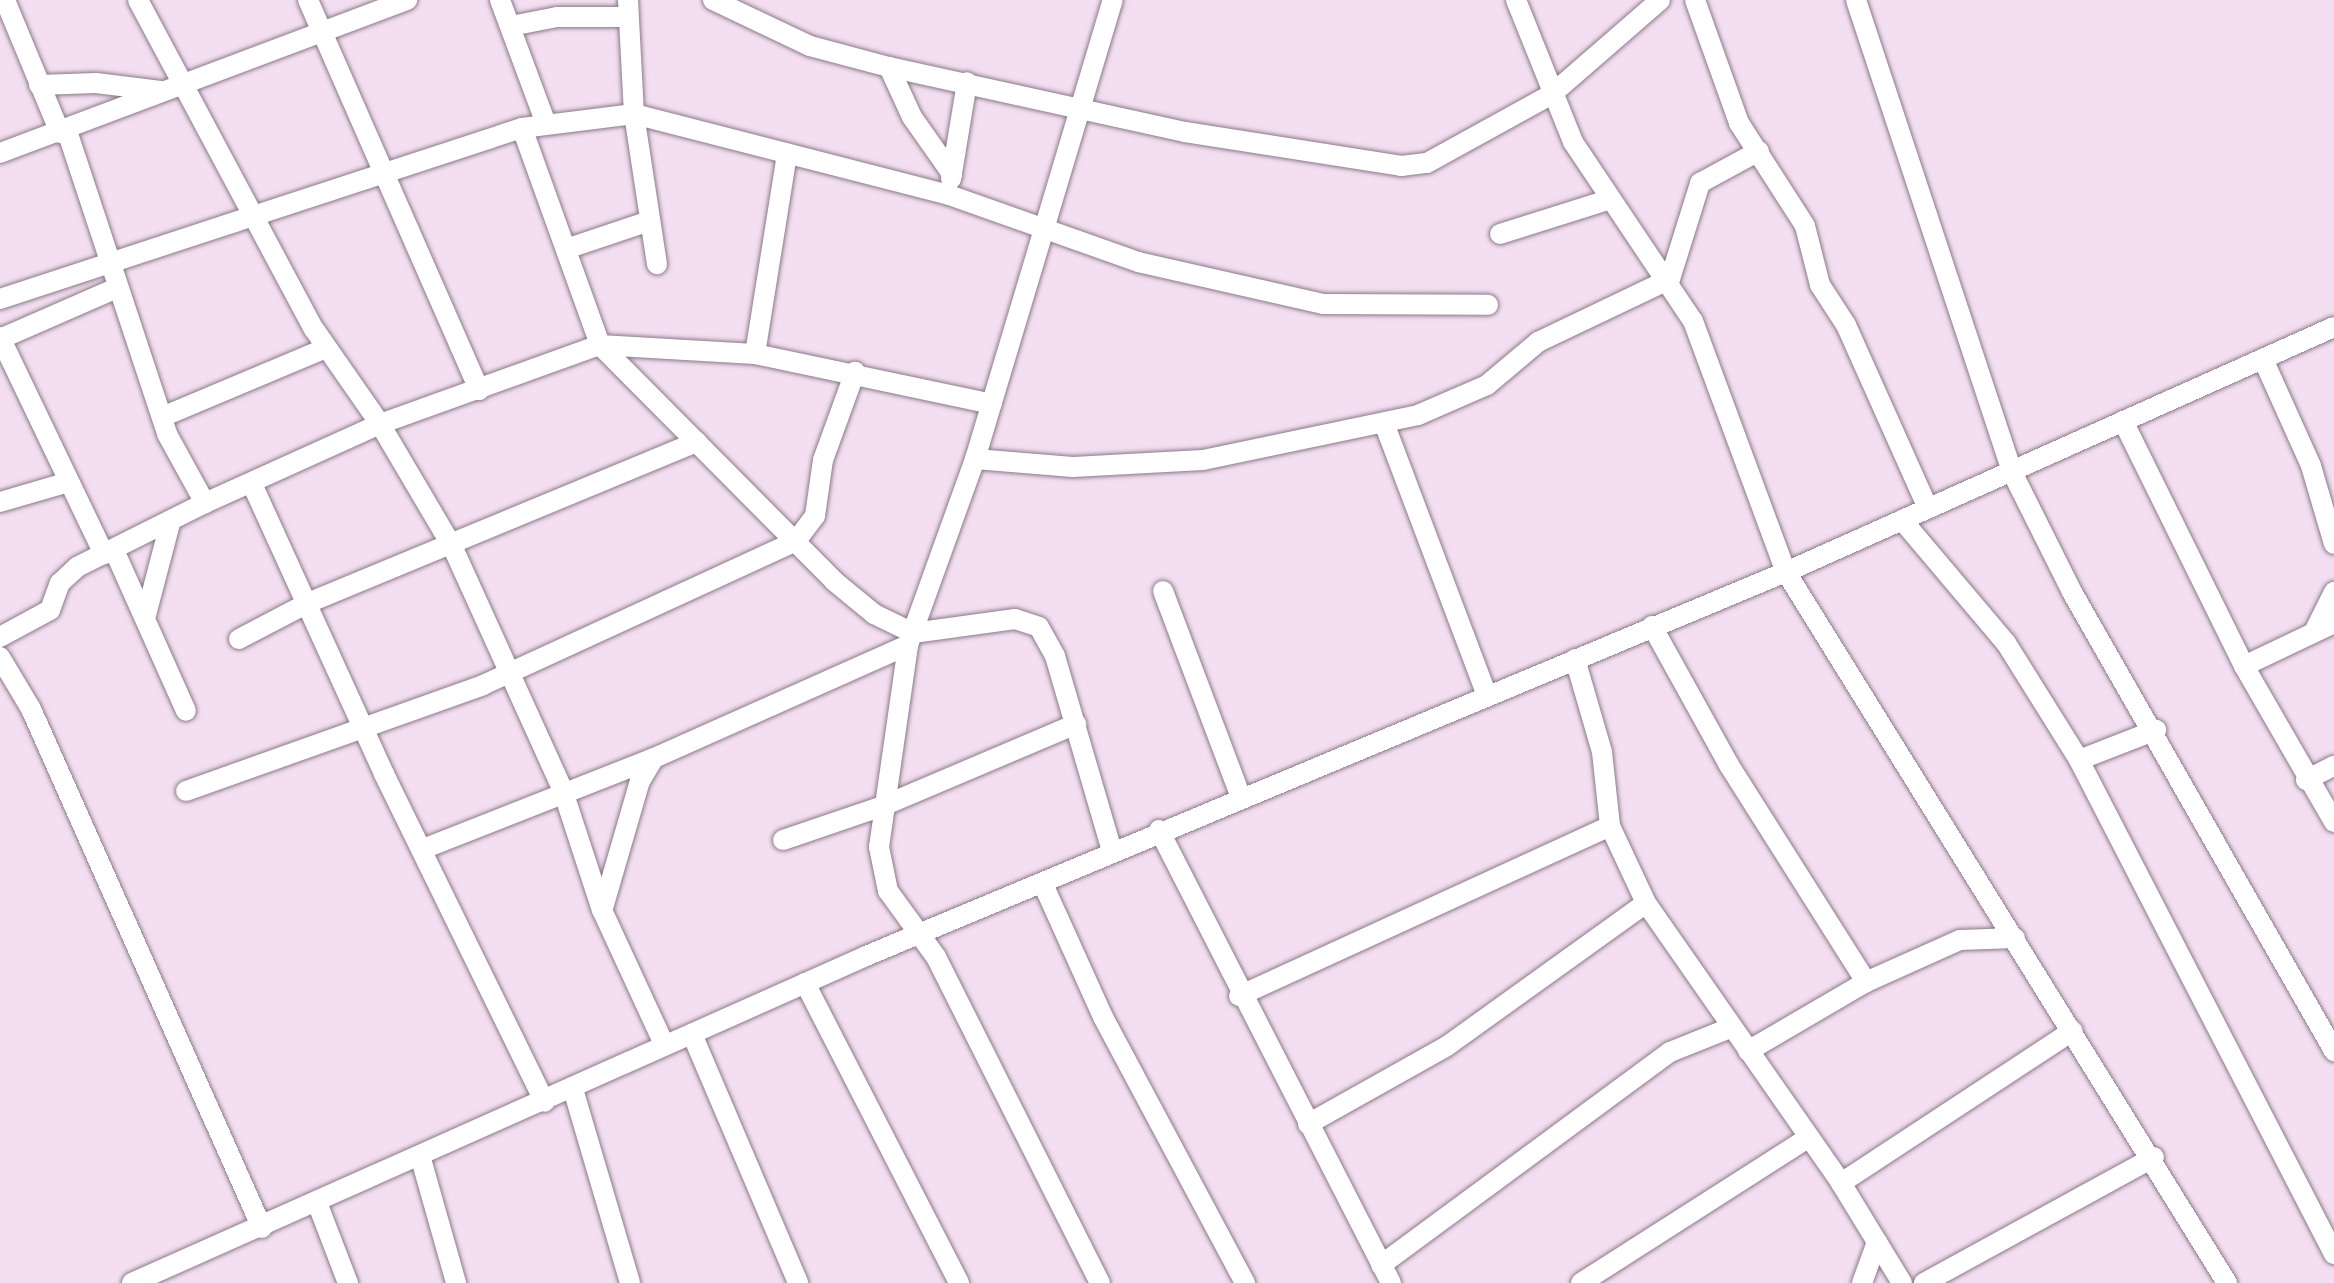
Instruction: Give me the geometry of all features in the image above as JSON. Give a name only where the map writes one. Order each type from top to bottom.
[{"type":"street","points":[[6,0],[39,86],[64,132],[162,417],[205,502]]},
{"type":"street","points":[[138,0],[170,87],[326,348],[380,424],[453,548],[562,791],[602,910],[664,1044]]},
{"type":"street","points":[[308,0],[479,390]]},
{"type":"street","points":[[0,153],[64,132],[261,50],[321,35],[408,0]]},
{"type":"street","points":[[500,0],[546,124]]},
{"type":"street","points":[[713,0],[810,46],[890,67],[1286,151],[1416,166],[1552,94],[1660,0]]},
{"type":"street","points":[[1100,1283],[949,982],[888,892],[878,847],[911,639],[975,460],[1047,232],[1113,0]]},
{"type":"street","points":[[1516,0],[1540,48],[1552,94],[1608,200],[1670,279],[1693,322],[1786,572],[2154,1157],[2227,1283]]},
{"type":"street","points":[[1694,0],[1739,123],[1805,226],[1820,285],[1846,325],[1928,508]]},
{"type":"street","points":[[1856,0],[2011,470],[2072,592],[2156,730],[2334,1051]]},
{"type":"street","points":[[511,26],[627,8],[634,114],[656,264]]},
{"type":"street","points":[[890,67],[912,117],[950,184]]},
{"type":"street","points":[[39,86],[96,82],[170,87]]},
{"type":"street","points":[[950,184],[967,82]]},
{"type":"street","points":[[0,299],[110,258],[251,217],[522,128],[634,114],[787,154],[950,184],[1047,232],[1138,262],[1323,304],[1488,306]]},
{"type":"street","points":[[522,128],[600,345],[861,604],[911,639]]},
{"type":"street","points":[[975,460],[1073,467],[1203,460],[1454,404],[1488,386],[1504,364],[1538,342],[1670,279],[1700,183],[1759,151]]},
{"type":"street","points":[[755,354],[787,154]]},
{"type":"street","points":[[1500,234],[1608,200]]},
{"type":"street","points":[[566,249],[650,221]]},
{"type":"street","points":[[117,288],[0,338],[70,482],[146,614],[186,711]]},
{"type":"street","points":[[132,1283],[174,1274],[262,1228],[422,1159],[664,1044],[1042,884],[1159,830],[1786,572],[2334,328]]},
{"type":"street","points":[[0,637],[50,610],[63,579],[205,502],[380,424],[600,345],[755,354],[855,372],[992,404]]},
{"type":"street","points":[[162,417],[326,348]]},
{"type":"street","points":[[2263,359],[2311,466],[2334,544]]},
{"type":"street","points":[[186,791],[363,730],[508,674],[796,540],[816,516],[824,460],[855,372]]},
{"type":"street","points":[[2123,421],[2244,666],[2306,780],[2334,822]]},
{"type":"street","points":[[1384,422],[1487,696]]},
{"type":"street","points":[[238,639],[308,602],[453,548],[697,442]]},
{"type":"street","points":[[0,502],[70,482]]},
{"type":"street","points":[[252,484],[363,730],[545,1102]]},
{"type":"street","points":[[146,614],[171,520]]},
{"type":"street","points":[[1902,520],[2006,643],[2079,760],[2334,1254]]},
{"type":"street","points":[[1163,591],[1241,797]]},
{"type":"street","points":[[2314,632],[2334,592]]},
{"type":"street","points":[[423,849],[562,791],[654,758],[911,639],[982,620],[1016,619],[1039,628],[1076,724],[1112,851]]},
{"type":"street","points":[[2244,666],[2334,622]]},
{"type":"street","points":[[1652,626],[1729,765],[1866,982]]},
{"type":"street","points":[[0,657],[31,708],[262,1228]]},
{"type":"street","points":[[1575,658],[1602,752],[1610,826],[1646,903],[1841,1182],[1902,1283]]},
{"type":"street","points":[[783,840],[883,806],[1076,724]]},
{"type":"street","points":[[2079,760],[2156,730]]},
{"type":"street","points":[[602,910],[640,781],[654,758]]},
{"type":"street","points":[[2306,780],[2334,766]]},
{"type":"street","points":[[1239,996],[1610,826]]},
{"type":"street","points":[[1159,830],[1239,996],[1386,1274],[1670,1052],[1730,1028]]},
{"type":"street","points":[[1042,884],[1103,1016],[1245,1283]]},
{"type":"street","points":[[1308,1124],[1447,1046],[1646,903]]},
{"type":"street","points":[[1748,1051],[1866,982],[1960,940],[2015,938]]},
{"type":"street","points":[[805,983],[959,1283]]},
{"type":"street","points":[[1841,1182],[2072,1031]]},
{"type":"street","points":[[692,1034],[798,1283]]},
{"type":"street","points":[[573,1089],[630,1283]]},
{"type":"street","points":[[1582,1283],[1808,1138]]},
{"type":"street","points":[[1924,1283],[2154,1157]]},
{"type":"street","points":[[422,1159],[456,1283]]},
{"type":"street","points":[[318,1205],[348,1283]]},
{"type":"street","points":[[1862,1283],[1877,1242]]}]
